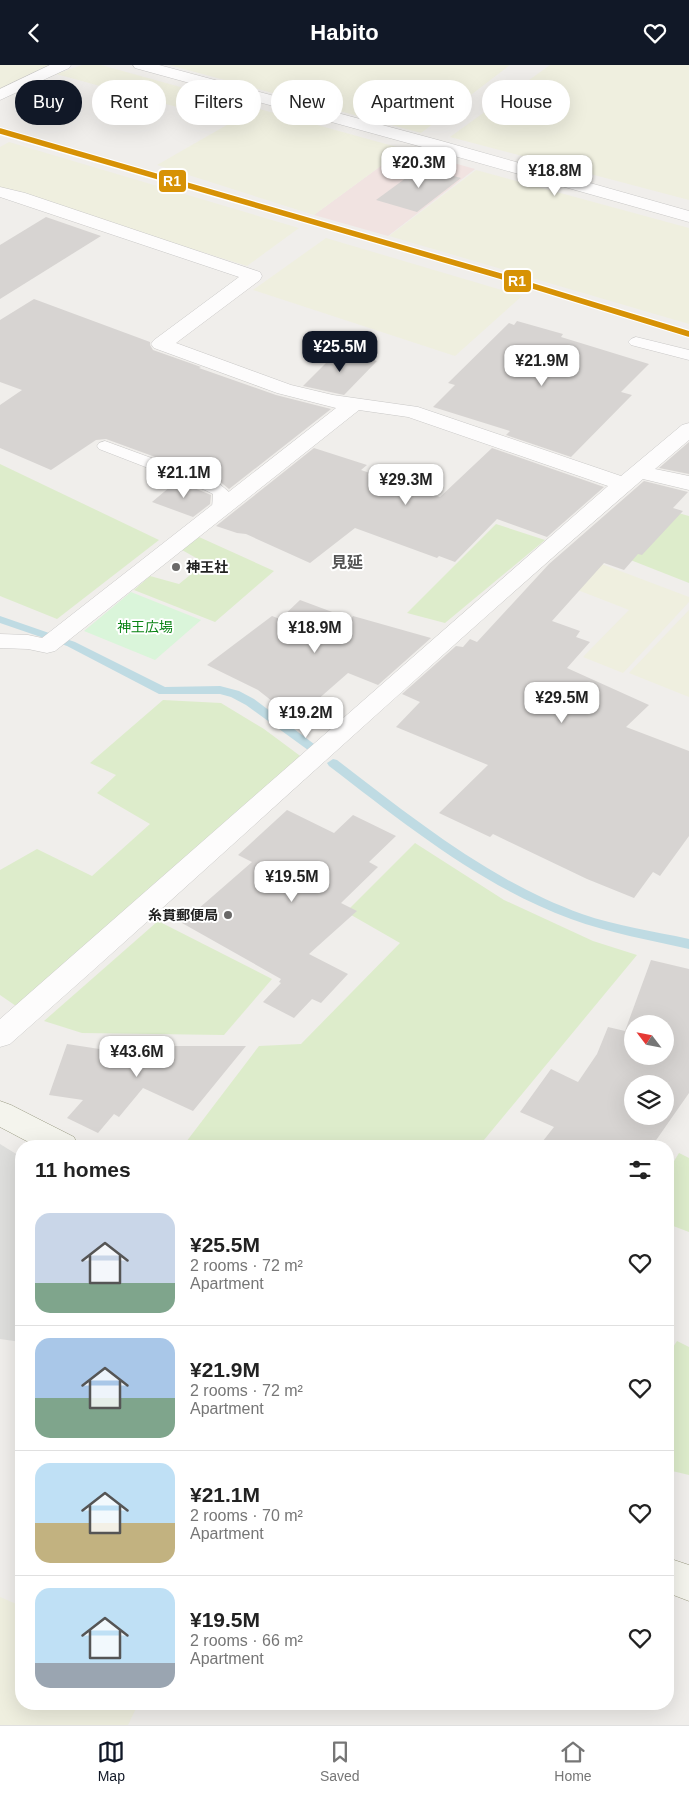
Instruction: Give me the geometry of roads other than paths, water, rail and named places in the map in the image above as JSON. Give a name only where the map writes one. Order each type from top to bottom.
[{"type":"main road","points":[[0,1113],[52,1140]]},
{"type":"main road","points":[[674,1579],[689,1583]]},
{"type":"street","points":[[0,95],[62,65]]},
{"type":"street","points":[[141,65],[432,143],[477,158],[689,217]]},
{"type":"street","points":[[0,192],[253,276],[161,344],[284,389],[333,401],[411,411],[631,477],[689,483]]},
{"type":"street","points":[[0,641],[28,642],[47,646],[354,404]]},
{"type":"street","points":[[0,1036],[631,477],[689,429]]},
{"type":"lane","points":[[636,342],[689,355]]},
{"type":"lane","points":[[105,446],[211,486],[220,493],[221,509]]},
{"type":"waterway","points":[[0,619],[71,644],[163,691],[220,690],[235,694],[250,702],[312,747]]},
{"type":"waterway","points":[[333,763],[449,849],[510,886],[588,921],[689,944]]},
{"type":"place","name":"神王社","points":[[176,567]]},
{"type":"place","name":"糸貫郵便局","points":[[228,915]]},
{"type":"district","name":"見延","points":[[347,562]]},
{"type":"park label","name":"神王広場","points":[[145,627]]}]
